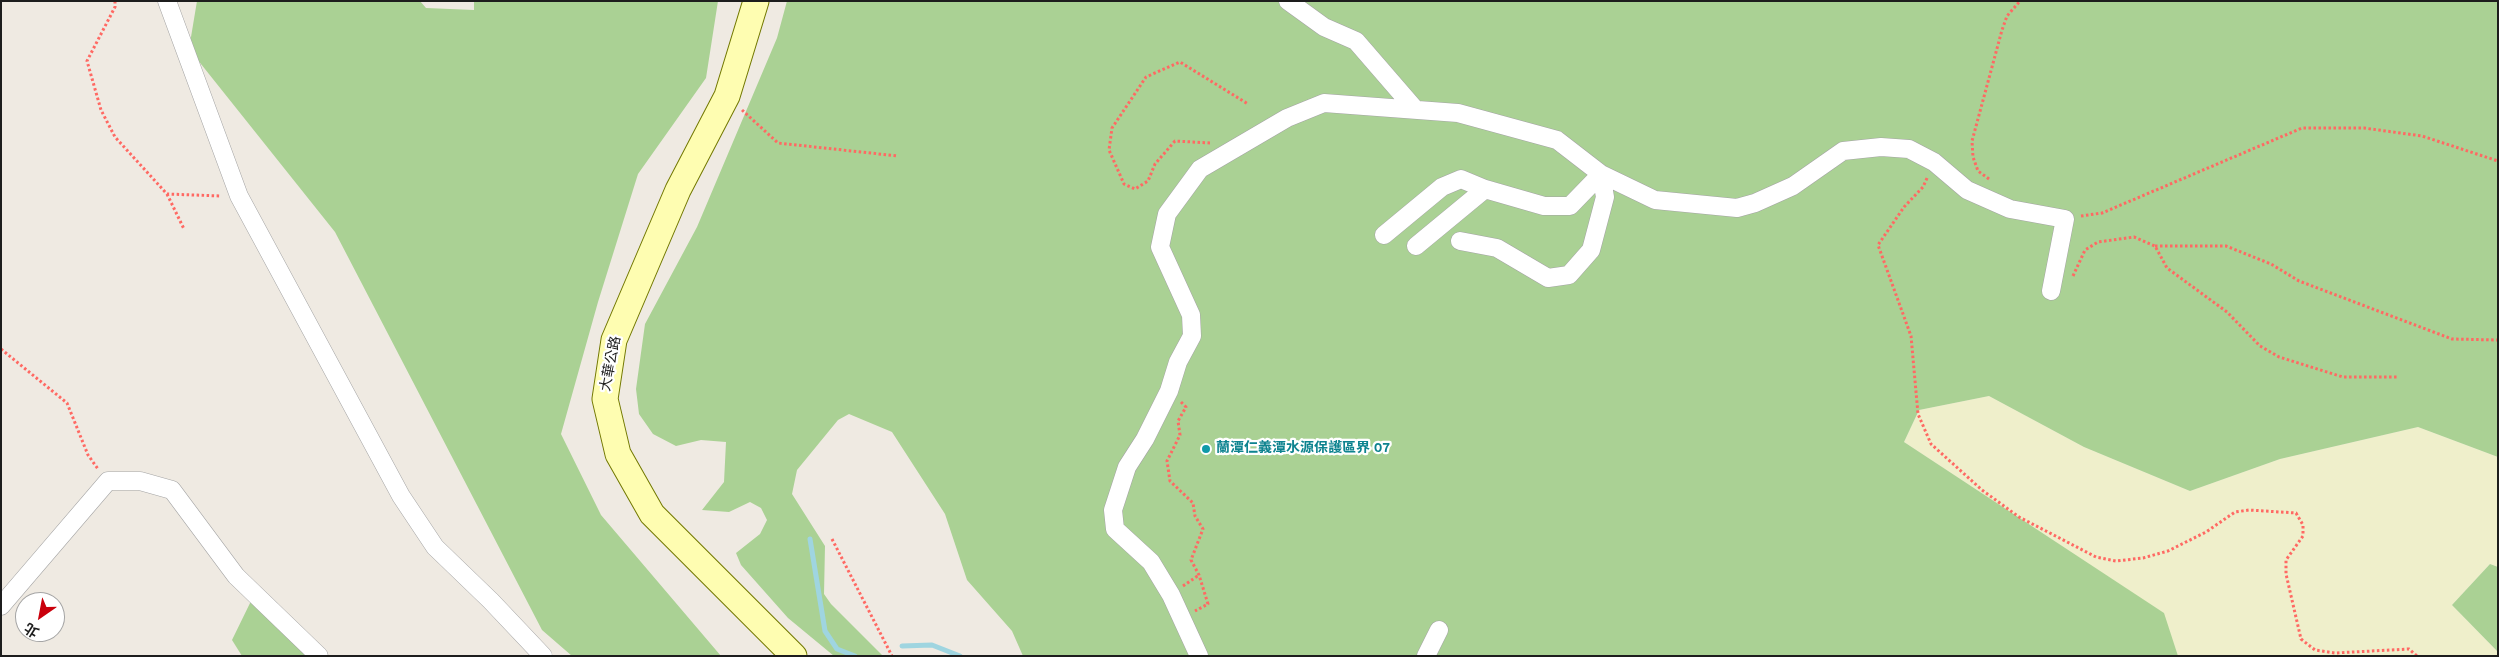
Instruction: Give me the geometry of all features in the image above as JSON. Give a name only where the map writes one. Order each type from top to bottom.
[{"type":"main road","name":"大華公路","points":[[756,1],[727,96],[678,190],[614,340],[605,399],[618,454],[652,514],[794,656]]},
{"type":"street","points":[[167,1],[239,196],[401,496],[435,547],[491,601],[542,656]]},
{"type":"street","points":[[1288,1],[1324,27],[1356,41],[1414,108]]},
{"type":"street","points":[[1199,656],[1151,562],[1115,529],[1113,510],[1127,467],[1145,439],[1169,391],[1178,362],[1192,336],[1191,315],[1160,247],[1167,214],[1200,169],[1287,118],[1324,103],[1414,108],[1458,113],[1557,140],[1600,174],[1655,200],[1737,208],[1755,203],[1793,186],[1843,151],[1881,147],[1909,149],[1934,162],[1968,190],[2010,209],[2065,219],[2051,291]]},
{"type":"street","points":[[1384,235],[1442,187],[1461,179],[1485,189],[1544,206],[1570,206],[1600,174]]},
{"type":"street","points":[[1460,241],[1497,248],[1548,278],[1569,275],[1591,250],[1605,198],[1600,174]]},
{"type":"street","points":[[1416,246],[1485,189]]},
{"type":"street","points":[[1,606],[108,481],[140,481],[172,490],[236,576],[318,656]]},
{"type":"street","points":[[1426,656],[1439,630]]},
{"type":"path","points":[[115,1],[115,7],[87,61],[101,110],[115,137],[167,194],[184,229]]},
{"type":"path","points":[[1991,181],[1978,171],[1972,141],[2002,30],[2007,16],[2020,1]]},
{"type":"path","points":[[1241,146],[1175,141],[1155,164],[1148,181],[1135,189],[1124,184],[1108,150],[1112,128],[1146,78],[1180,62],[1248,104]]},
{"type":"path","points":[[727,96],[778,143],[898,156]]},
{"type":"path","points":[[2065,219],[2102,213],[2302,128],[2364,128],[2422,136],[2498,161]]},
{"type":"path","points":[[1934,162],[1923,187],[1904,207],[1878,244],[1911,336],[1918,414],[1931,444],[1982,490],[2019,517],[2096,557],[2116,561],[2143,558],[2168,551],[2206,532],[2236,512],[2249,510],[2296,513],[2303,525],[2303,536],[2286,560],[2286,574],[2301,639],[2315,650],[2336,653],[2410,649],[2417,656]]},
{"type":"path","points":[[167,194],[239,196]]},
{"type":"path","points":[[2051,291],[2057,293],[2068,286],[2086,250],[2098,242],[2134,238],[2155,246],[2226,246],[2271,264],[2299,281],[2452,339],[2498,340]]},
{"type":"path","points":[[2155,246],[2167,268],[2227,312],[2260,346],[2279,358],[2343,377],[2397,377]]},
{"type":"path","points":[[1,349],[67,403],[88,455],[108,481]]},
{"type":"path","points":[[1169,391],[1186,407],[1178,421],[1180,435],[1167,460],[1170,481],[1192,503],[1195,516],[1203,529],[1191,560],[1199,575],[1208,604],[1181,618]]},
{"type":"path","points":[[832,538],[892,656]]},
{"type":"green space","points":[[197,1],[420,1],[426,8],[474,10],[474,1],[718,1],[706,78],[638,174],[598,302],[561,434],[601,515],[721,656],[572,656],[542,630],[335,232],[189,49]]},
{"type":"green space","points":[[787,1],[2498,1],[2498,457],[2418,427],[2280,459],[2190,491],[2084,447],[1989,396],[1919,410],[1904,442],[2164,613],[2178,656],[1023,656],[1012,631],[967,580],[945,514],[892,432],[849,414],[838,420],[797,470],[792,494],[825,546],[824,594],[831,604],[883,656],[834,656],[788,618],[741,565],[736,553],[760,534],[767,520],[761,508],[750,502],[729,512],[702,510],[724,482],[726,442],[701,440],[676,446],[653,434],[639,414],[636,389],[645,324],[697,227],[777,38]]},
{"type":"green space","points":[[1989,396],[2084,447],[2190,491],[2280,459],[2418,427],[2498,457],[2498,567],[2490,564],[2452,605],[2498,652],[2498,656],[2178,656],[2163,613],[1904,442],[1919,410]]},
{"type":"green space","points":[[2490,564],[2498,567],[2498,652],[2452,605]]},
{"type":"green space","points":[[252,599],[310,656],[242,656],[232,640]]},
{"type":"waterway","points":[[810,539],[825,631],[837,649],[855,656]]},
{"type":"waterway","points":[[902,646],[932,645],[960,656]]},
{"type":"place","name":"蘭潭仁義潭水源保護區界 07","points":[[1206,449]]}]
